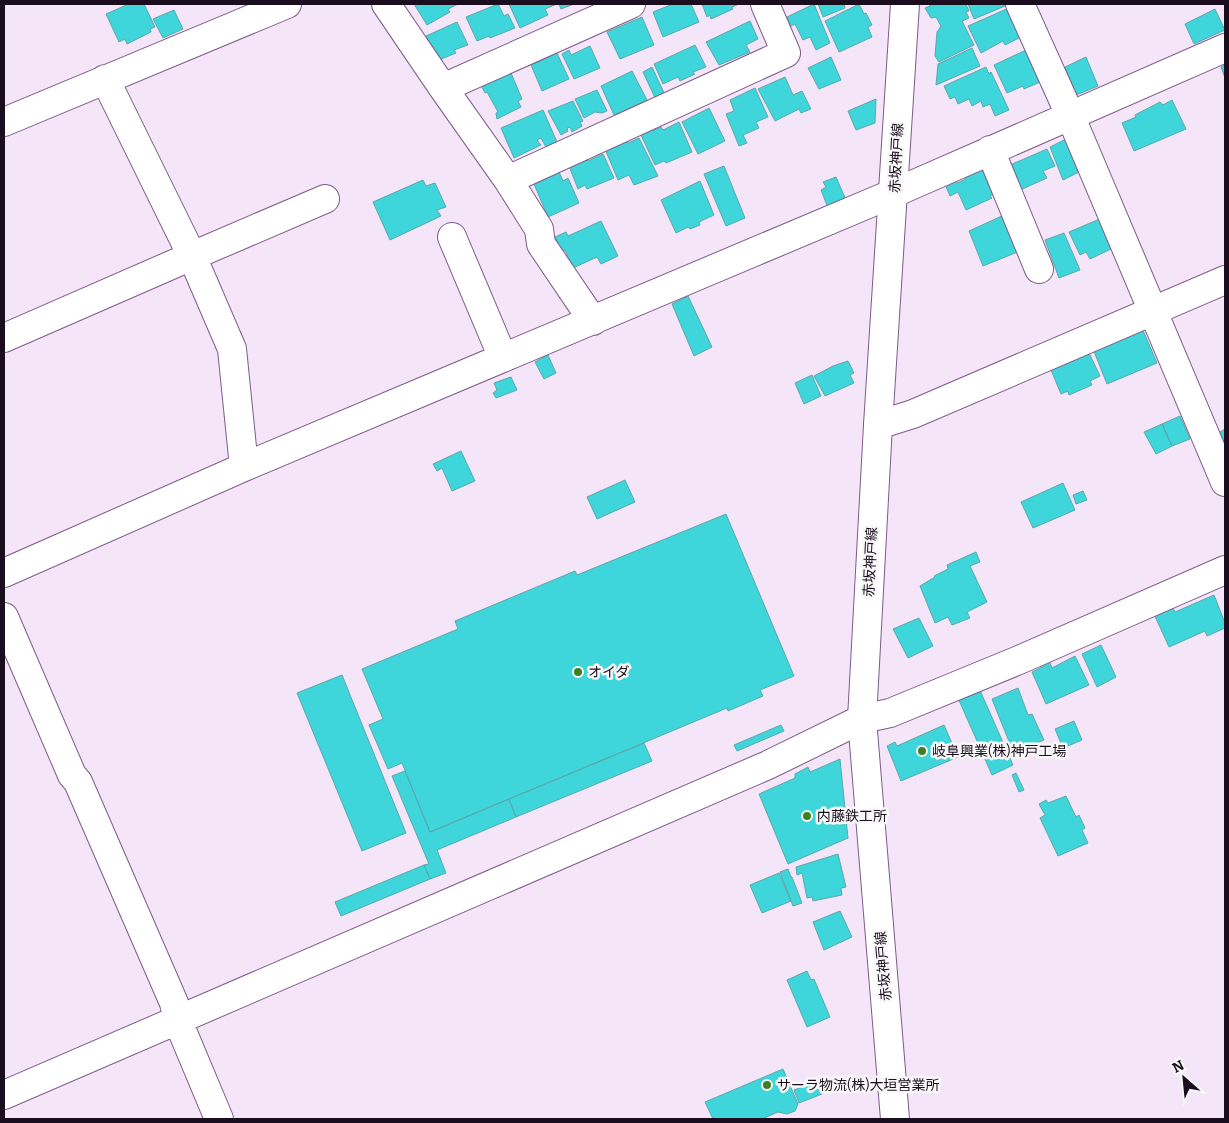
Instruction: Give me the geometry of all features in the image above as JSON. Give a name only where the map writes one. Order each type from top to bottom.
[{"type":"street","points":[[4,122],[287,4]]},
{"type":"street","points":[[386,4],[508,180],[539,229],[541,244],[593,320]]},
{"type":"street","points":[[443,88],[631,4]]},
{"type":"street","points":[[508,180],[786,53],[766,4]]},
{"type":"street","name":"赤坂神戸線","points":[[895,1119],[862,719],[878,425],[905,4]]},
{"type":"street","points":[[1020,4],[1070,115],[1225,482]]},
{"type":"street","points":[[4,573],[244,467],[894,193],[1225,48]]},
{"type":"street","points":[[105,79],[192,256],[232,349],[244,467]]},
{"type":"street","points":[[990,150],[1039,269]]},
{"type":"street","points":[[4,338],[325,199]]},
{"type":"street","points":[[452,237],[503,358]]},
{"type":"street","points":[[878,425],[913,414],[1225,280]]},
{"type":"street","points":[[4,1095],[768,765],[862,719],[890,713],[1020,660],[1225,570]]},
{"type":"street","points":[[4,617],[174,1003],[178,1021],[219,1119]]},
{"type":"building","points":[[129,4],[144,4],[155,27],[150,29],[151,32],[127,44],[125,39],[119,42],[106,14]]},
{"type":"building","points":[[414,4],[458,4],[448,9],[450,12],[427,25]]},
{"type":"building","points":[[498,4],[504,16],[508,14],[515,28],[477,41],[466,17]]},
{"type":"building","points":[[509,4],[557,4],[545,9],[548,15],[520,28]]},
{"type":"building","points":[[559,4],[574,4],[561,9]]},
{"type":"building","points":[[673,4],[691,4],[699,22],[663,37],[653,12]]},
{"type":"building","points":[[702,4],[739,4],[732,7],[733,9],[711,19],[710,15],[707,17]]},
{"type":"building","points":[[814,4],[830,43],[816,50],[810,37],[803,40],[795,24],[791,26],[787,17]]},
{"type":"building","points":[[818,4],[844,4],[845,8],[823,17]]},
{"type":"building","points":[[859,4],[872,25],[868,27],[872,37],[839,52],[825,21]]},
{"type":"building","points":[[929,4],[966,4],[969,11],[966,12],[969,18],[962,21],[974,45],[939,62],[935,56],[937,32],[941,26],[936,17],[931,18],[925,8],[930,6]]},
{"type":"building","points":[[968,4],[1010,4],[974,19]]},
{"type":"building","points":[[1011,7],[1025,35],[1005,45],[1003,41],[981,53],[968,26]]},
{"type":"building","points":[[1215,9],[1225,30],[1194,44],[1185,24]]},
{"type":"building","points":[[174,10],[183,29],[163,38],[153,19]]},
{"type":"building","points":[[642,17],[654,45],[620,59],[607,32]]},
{"type":"building","points":[[750,21],[758,39],[746,45],[750,52],[719,65],[706,42]]},
{"type":"building","points":[[457,22],[468,45],[454,50],[456,53],[439,60],[426,36]]},
{"type":"building","points":[[695,45],[706,67],[693,72],[695,74],[680,81],[678,77],[663,84],[654,64]]},
{"type":"building","points":[[590,46],[600,68],[574,79],[562,54],[569,50],[571,55]]},
{"type":"building","points":[[972,48],[980,66],[936,85],[938,64]]},
{"type":"building","points":[[1026,50],[1040,82],[1024,89],[1023,86],[1007,93],[994,65]]},
{"type":"building","points":[[557,53],[569,79],[542,91],[531,65]]},
{"type":"building","points":[[831,57],[841,80],[819,89],[808,68]]},
{"type":"building","points":[[1086,57],[1098,86],[1076,95],[1065,67]]},
{"type":"building","points":[[1225,65],[1225,78],[1221,67]]},
{"type":"building","points":[[652,67],[666,97],[657,102],[643,72]]},
{"type":"building","points":[[986,67],[989,74],[991,72],[1009,110],[995,116],[990,104],[983,107],[981,101],[972,106],[969,99],[958,104],[955,97],[950,99],[944,86]]},
{"type":"building","points":[[632,71],[647,100],[614,115],[601,86]]},
{"type":"building","points":[[511,73],[522,99],[518,101],[521,107],[497,119],[496,113],[498,112],[481,85]]},
{"type":"building","points":[[785,77],[793,95],[802,91],[811,109],[801,113],[799,109],[775,121],[758,89]]},
{"type":"building","points":[[755,88],[768,117],[756,122],[759,128],[743,135],[747,143],[739,146],[726,114],[734,111],[730,100]]},
{"type":"building","points":[[597,90],[607,111],[602,113],[595,112],[584,118],[575,99]]},
{"type":"building","points":[[876,99],[875,123],[856,130],[848,111]]},
{"type":"building","points":[[1172,100],[1186,129],[1134,151],[1122,123],[1136,117],[1135,115],[1160,102],[1163,105]]},
{"type":"building","points":[[573,101],[583,121],[580,122],[582,126],[572,132],[570,127],[567,128],[568,131],[561,135],[548,111]]},
{"type":"building","points":[[709,108],[725,141],[698,154],[682,122]]},
{"type":"building","points":[[543,110],[557,142],[546,147],[541,138],[537,140],[541,145],[514,158],[501,128]]},
{"type":"building","points":[[679,122],[692,152],[666,163],[664,161],[655,165],[640,133],[650,128],[652,131],[661,127],[663,130]]},
{"type":"building","points":[[1070,137],[1085,169],[1063,180],[1050,147]]},
{"type":"building","points":[[639,138],[658,176],[634,185],[629,175],[618,180],[605,149],[626,140],[628,143]]},
{"type":"building","points":[[1047,149],[1055,166],[1043,171],[1047,178],[1020,190],[1010,165]]},
{"type":"building","points":[[603,154],[614,178],[587,189],[585,185],[578,189],[569,166],[586,158],[588,161]]},
{"type":"building","points":[[724,166],[745,218],[726,226],[704,174]]},
{"type":"building","points":[[990,167],[1001,191],[990,196],[992,198],[966,210],[958,192],[950,196],[944,182],[954,176],[957,183],[966,179],[964,176],[978,169],[980,171]]},
{"type":"building","points":[[559,172],[563,181],[568,178],[579,203],[548,217],[534,184]]},
{"type":"building","points":[[836,177],[846,200],[828,208],[821,190],[826,187],[823,182]]},
{"type":"building","points":[[423,180],[426,186],[435,183],[446,207],[437,210],[441,216],[390,240],[373,202]]},
{"type":"building","points":[[700,181],[714,215],[699,222],[700,225],[690,229],[688,227],[676,233],[661,200]]},
{"type":"building","points":[[1004,215],[1025,249],[983,266],[969,231]]},
{"type":"building","points":[[1102,218],[1113,248],[1090,259],[1086,252],[1080,255],[1069,232]]},
{"type":"building","points":[[601,221],[618,256],[601,264],[597,257],[573,268],[565,250],[561,252],[555,237],[566,232],[568,236]]},
{"type":"building","points":[[1064,233],[1080,270],[1059,278],[1045,240]]},
{"type":"building","points":[[688,296],[712,347],[694,356],[672,304]]},
{"type":"building","points":[[1142,328],[1157,363],[1107,384],[1093,349]]},
{"type":"building","points":[[1089,353],[1100,376],[1090,381],[1092,385],[1069,395],[1068,391],[1061,394],[1051,370]]},
{"type":"building","points":[[548,355],[556,373],[544,379],[535,362]]},
{"type":"building","points":[[848,361],[854,373],[850,375],[854,383],[825,396],[814,376]]},
{"type":"building","points":[[812,375],[821,396],[804,404],[795,383]]},
{"type":"building","points":[[511,377],[517,390],[496,398],[493,393],[497,390],[494,383]]},
{"type":"building","points":[[1180,416],[1190,439],[1172,446],[1162,424]]},
{"type":"building","points":[[1162,424],[1172,446],[1156,454],[1144,432]]},
{"type":"building","points":[[1225,429],[1225,446],[1220,432]]},
{"type":"building","points":[[461,451],[475,481],[452,491],[442,468],[437,471],[433,464]]},
{"type":"building","points":[[625,480],[635,502],[597,519],[587,497]]},
{"type":"building","points":[[1063,483],[1075,510],[1033,528],[1021,502]]},
{"type":"building","points":[[1083,491],[1087,500],[1076,504],[1073,495]]},
{"type":"building","name":"オイダ","points":[[726,514],[794,676],[760,690],[763,696],[728,711],[727,708],[430,832],[402,763],[388,769],[369,725],[383,719],[362,669],[458,629],[455,621],[575,571],[577,575]]},
{"type":"building","points":[[976,552],[980,562],[970,566],[987,602],[967,612],[970,618],[952,625],[948,617],[935,623],[920,586],[948,569],[947,565]]},
{"type":"building","points":[[1214,595],[1225,623],[1225,628],[1207,636],[1205,631],[1169,647],[1154,614],[1172,606],[1175,612]]},
{"type":"building","points":[[919,618],[933,646],[908,658],[893,629]]},
{"type":"building","points":[[1101,645],[1116,677],[1097,687],[1082,654]]},
{"type":"building","points":[[1075,656],[1089,685],[1046,704],[1032,672],[1050,663],[1052,668]]},
{"type":"building","points":[[342,675],[406,833],[362,851],[297,693]]},
{"type":"building","points":[[979,688],[1013,765],[992,775],[958,698]]},
{"type":"building","points":[[1018,688],[1028,715],[1032,714],[1044,740],[1021,749],[1017,742],[1010,744],[992,699]]},
{"type":"building","points":[[1074,721],[1082,740],[1063,748],[1055,729]]},
{"type":"building","points":[[781,725],[784,731],[737,751],[734,745]]},
{"type":"building","name":"岐阜興業(株)神戸工場","points":[[944,725],[958,757],[901,781],[887,746],[895,742],[897,746]]},
{"type":"building","points":[[644,743],[652,761],[516,817],[509,799]]},
{"type":"building","name":"内藤鉄工所","points":[[840,759],[848,838],[788,864],[759,794],[795,778],[795,774],[808,767],[810,772]]},
{"type":"building","points":[[405,771],[430,832],[509,799],[516,817],[437,850],[446,873],[430,879],[424,865],[429,864],[392,776]]},
{"type":"building","points":[[1016,773],[1024,790],[1019,792],[1012,775]]},
{"type":"building","points":[[1066,796],[1076,817],[1079,815],[1085,828],[1082,830],[1088,843],[1058,856],[1040,818],[1045,815],[1039,804],[1046,800],[1048,803]]},
{"type":"building","points":[[838,854],[846,887],[841,888],[842,895],[813,901],[812,897],[807,898],[802,873],[797,875],[796,867]]},
{"type":"building","points":[[424,865],[430,879],[341,916],[335,902]]},
{"type":"building","points":[[788,869],[802,903],[793,906],[780,872]]},
{"type":"building","points":[[779,873],[791,901],[762,913],[750,885]]},
{"type":"building","points":[[840,911],[852,937],[824,950],[813,922]]},
{"type":"building","points":[[807,971],[811,980],[814,979],[830,1017],[807,1027],[787,980]]},
{"type":"building","name":"サーラ物流(株)大垣営業所","points":[[783,1069],[798,1104],[795,1111],[787,1114],[778,1112],[762,1119],[713,1119],[705,1102]]},
{"type":"building","points":[[817,1081],[822,1094],[799,1103],[794,1090]]},
{"type":"place","name":"オイダ","points":[[578,672]]},
{"type":"place","name":"岐阜興業(株)神戸工場","points":[[922,751]]},
{"type":"place","name":"内藤鉄工所","points":[[807,816]]},
{"type":"place","name":"サーラ物流(株)大垣営業所","points":[[767,1085]]}]
